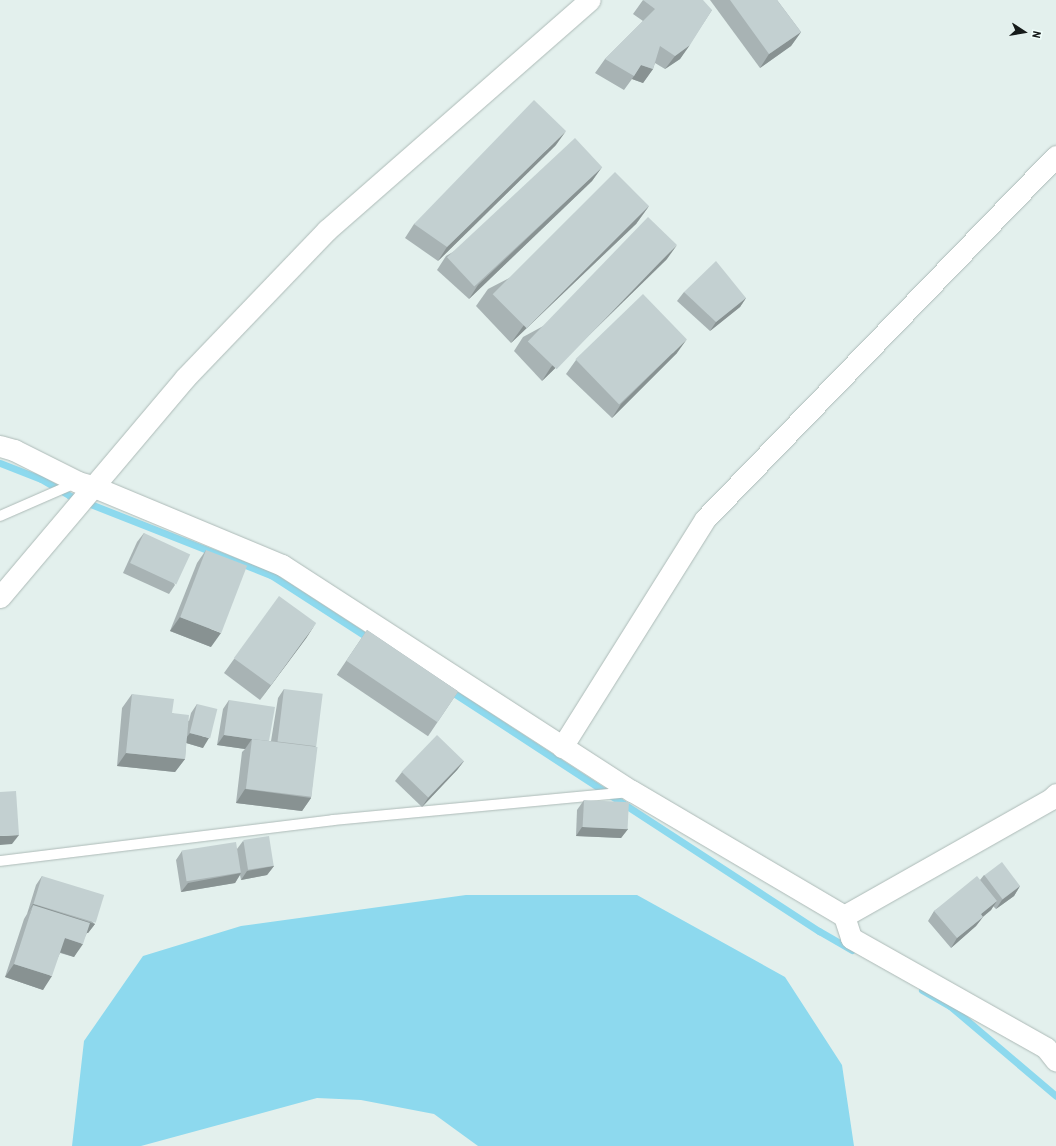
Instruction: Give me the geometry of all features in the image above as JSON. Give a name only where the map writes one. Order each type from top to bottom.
[{"type":"street","points":[[0,597],[85,484],[327,230],[590,0]]},
{"type":"street","points":[[562,746],[705,519],[1056,156]]},
{"type":"street","points":[[0,446],[14,450],[85,484],[282,565],[632,791],[844,916],[851,938],[1046,1048],[1056,1061]]},
{"type":"street","points":[[844,916],[1051,799],[1056,794]]},
{"type":"lane","points":[[0,516],[85,484]]},
{"type":"lane","points":[[0,861],[333,820],[632,791]]},
{"type":"water","points":[[466,895],[637,895],[785,977],[842,1065],[854,1146],[478,1146],[434,1114],[361,1100],[317,1098],[141,1146],[72,1146],[84,1041],[143,956],[241,926]]},
{"type":"building","points":[[643,0],[703,0],[712,10],[690,45],[675,56],[660,46],[653,69],[641,65],[634,76],[605,59],[655,9]]},
{"type":"building","points":[[730,0],[777,0],[801,32],[769,54]]},
{"type":"building","points":[[534,100],[566,131],[447,247],[414,224]]},
{"type":"building","points":[[575,138],[602,167],[474,287],[447,257]]},
{"type":"building","points":[[615,172],[649,206],[527,328],[493,294]]},
{"type":"building","points":[[648,217],[677,245],[557,369],[528,341]]},
{"type":"building","points":[[716,261],[746,298],[716,322],[684,292]]},
{"type":"building","points":[[643,294],[687,339],[619,405],[575,359]]},
{"type":"building","points":[[144,533],[190,555],[176,584],[130,563]]},
{"type":"building","points":[[206,550],[247,566],[221,633],[180,617]]},
{"type":"building","points":[[279,596],[316,623],[271,685],[234,658]]},
{"type":"building","points":[[367,630],[458,692],[438,722],[346,661]]},
{"type":"building","points":[[284,689],[323,694],[316,746],[278,742]]},
{"type":"building","points":[[132,694],[174,699],[172,713],[189,715],[185,759],[126,753]]},
{"type":"building","points":[[229,700],[275,707],[269,741],[224,735]]},
{"type":"building","points":[[197,704],[217,709],[210,738],[190,733]]},
{"type":"building","points":[[437,735],[464,761],[428,797],[402,772]]},
{"type":"building","points":[[252,739],[318,747],[311,797],[246,789]]},
{"type":"building","points":[[16,791],[19,835],[0,836],[0,792]]},
{"type":"building","points":[[584,800],[629,802],[628,829],[583,827]]},
{"type":"building","points":[[269,836],[274,866],[248,870],[243,840]]},
{"type":"building","points":[[236,842],[241,873],[187,881],[182,851]]},
{"type":"building","points":[[1002,862],[1020,886],[1002,899],[984,875]]},
{"type":"building","points":[[42,876],[104,895],[96,923],[34,904]]},
{"type":"building","points":[[977,876],[997,901],[981,914],[983,917],[957,938],[934,911]]},
{"type":"building","points":[[33,905],[90,923],[83,944],[65,938],[52,976],[14,964]]},
{"type":"waterway","points":[[0,463],[41,479],[70,496],[271,575],[370,639]]},
{"type":"waterway","points":[[449,690],[819,931],[852,950]]},
{"type":"waterway","points":[[922,990],[950,1006],[1056,1096]]}]
